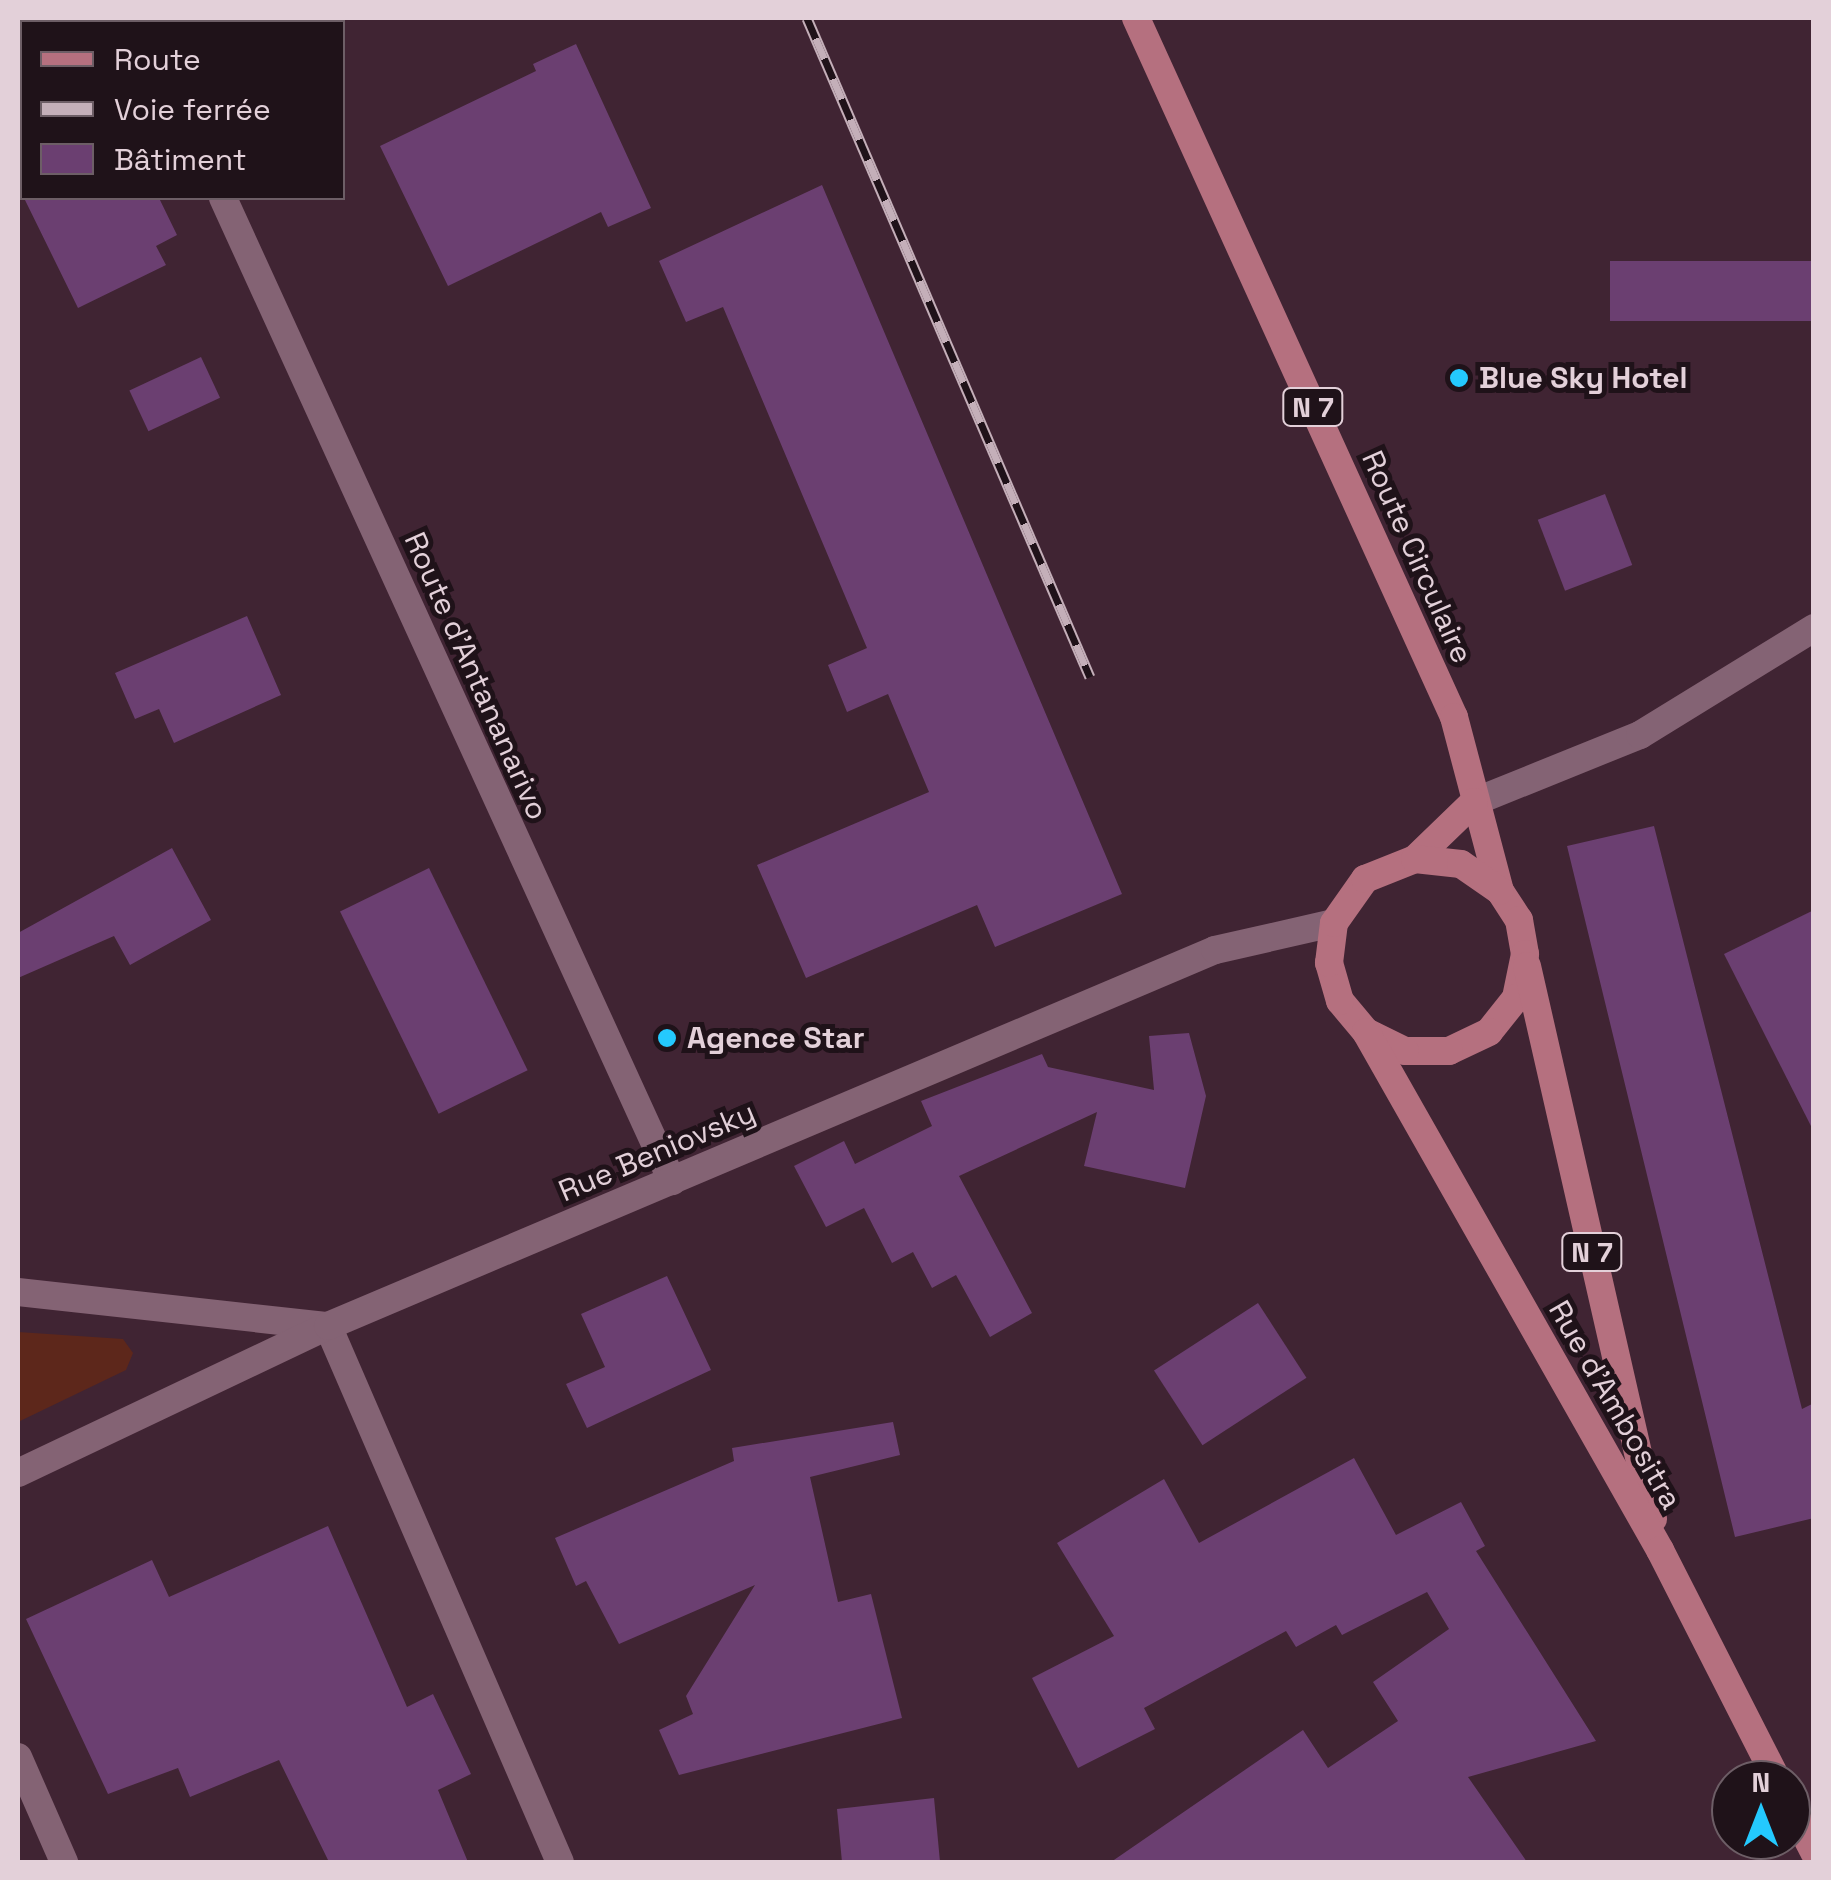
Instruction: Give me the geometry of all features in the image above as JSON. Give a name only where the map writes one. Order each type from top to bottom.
[{"type":"main road","name":"Route Circulaire","points":[[1136,18],[1454,717],[1474,802]]},
{"type":"main road","points":[[1334,923],[1365,879],[1415,859],[1474,802]]},
{"type":"main road","name":"N 7","points":[[1474,802],[1500,891],[1518,920],[1525,954]]},
{"type":"main road","points":[[1415,859],[1461,864],[1500,891]]},
{"type":"main road","name":"N 7","points":[[1334,923],[1329,963],[1340,1002],[1366,1032]]},
{"type":"main road","points":[[1366,1032],[1406,1051],[1449,1051],[1476,1038],[1516,998],[1525,954]]},
{"type":"main road","name":"Rue d'Ambositra","points":[[1525,954],[1660,1550]]},
{"type":"main road","name":"Rue d'Ambositra","points":[[1366,1032],[1660,1550],[1767,1760]]},
{"type":"street","name":"Route d'Antananarivo","points":[[223,200],[672,1181]]},
{"type":"street","points":[[1474,802],[1640,736],[1814,628]]},
{"type":"street","name":"Rue Beniovsky","points":[[18,1473],[328,1326],[1215,950],[1334,923]]},
{"type":"street","points":[[18,1292],[328,1326],[560,1862]]},
{"type":"street","points":[[18,1756],[64,1862]]},
{"type":"shaded area","points":[[18,1332],[123,1339],[133,1353],[126,1370],[18,1422]]},
{"type":"building","points":[[576,44],[651,208],[608,227],[601,212],[448,286],[380,146],[536,71],[533,64]]},
{"type":"building","points":[[822,185],[1122,894],[995,947],[977,905],[806,978],[757,865],[929,792],[888,694],[847,712],[828,665],[867,648],[723,307],[686,322],[659,261]]},
{"type":"building","points":[[25,200],[160,200],[177,235],[156,246],[166,265],[78,308]]},
{"type":"building","points":[[1610,261],[1814,261],[1814,321],[1610,321]]},
{"type":"building","points":[[201,357],[220,398],[148,431],[129,390]]},
{"type":"building","points":[[1605,494],[1632,565],[1565,591],[1538,520]]},
{"type":"building","points":[[247,616],[281,695],[174,743],[159,709],[135,719],[115,673]]},
{"type":"building","points":[[1654,826],[1802,1409],[1814,1403],[1814,1518],[1735,1537],[1567,846]]},
{"type":"building","points":[[172,848],[211,920],[130,965],[114,936],[18,978],[18,933]]},
{"type":"building","points":[[429,868],[528,1070],[439,1114],[340,911]]},
{"type":"building","points":[[1814,910],[1814,1132],[1724,954]]},
{"type":"building","points":[[1189,1033],[1206,1096],[1185,1188],[1084,1166],[1097,1112],[959,1176],[1032,1313],[990,1337],[956,1275],[932,1288],[913,1252],[892,1263],[864,1208],[826,1227],[794,1166],[844,1141],[855,1164],[932,1126],[921,1101],[1042,1054],[1048,1067],[1154,1090],[1149,1036]]},
{"type":"building","points":[[667,1276],[711,1370],[587,1428],[566,1384],[605,1367],[581,1314]]},
{"type":"building","points":[[1258,1303],[1306,1378],[1202,1445],[1154,1371]]},
{"type":"building","points":[[893,1422],[900,1455],[810,1477],[838,1602],[871,1594],[902,1718],[679,1775],[659,1730],[693,1714],[686,1696],[755,1585],[619,1644],[586,1581],[576,1586],[555,1538],[734,1461],[732,1448]]},
{"type":"building","points":[[1354,1458],[1396,1535],[1461,1502],[1485,1546],[1476,1551],[1596,1741],[1468,1777],[1527,1862],[1111,1862],[1303,1730],[1328,1768],[1398,1721],[1373,1682],[1449,1629],[1427,1592],[1342,1635],[1336,1625],[1296,1647],[1286,1631],[1144,1708],[1155,1729],[1078,1768],[1032,1678],[1114,1636],[1057,1543],[1164,1479],[1199,1543]]},
{"type":"building","points":[[328,1526],[407,1707],[433,1694],[471,1774],[438,1790],[468,1862],[329,1862],[279,1760],[190,1797],[178,1768],[108,1794],[26,1619],[152,1560],[169,1597]]},
{"type":"building","points":[[934,1798],[940,1862],[842,1862],[837,1809]]},
{"type":"railway","points":[[807,18],[1090,677]]},
{"type":"place","name":"Blue Sky Hotel","points":[[1459,378]]},
{"type":"place","name":"Agence Star","points":[[667,1038]]}]
